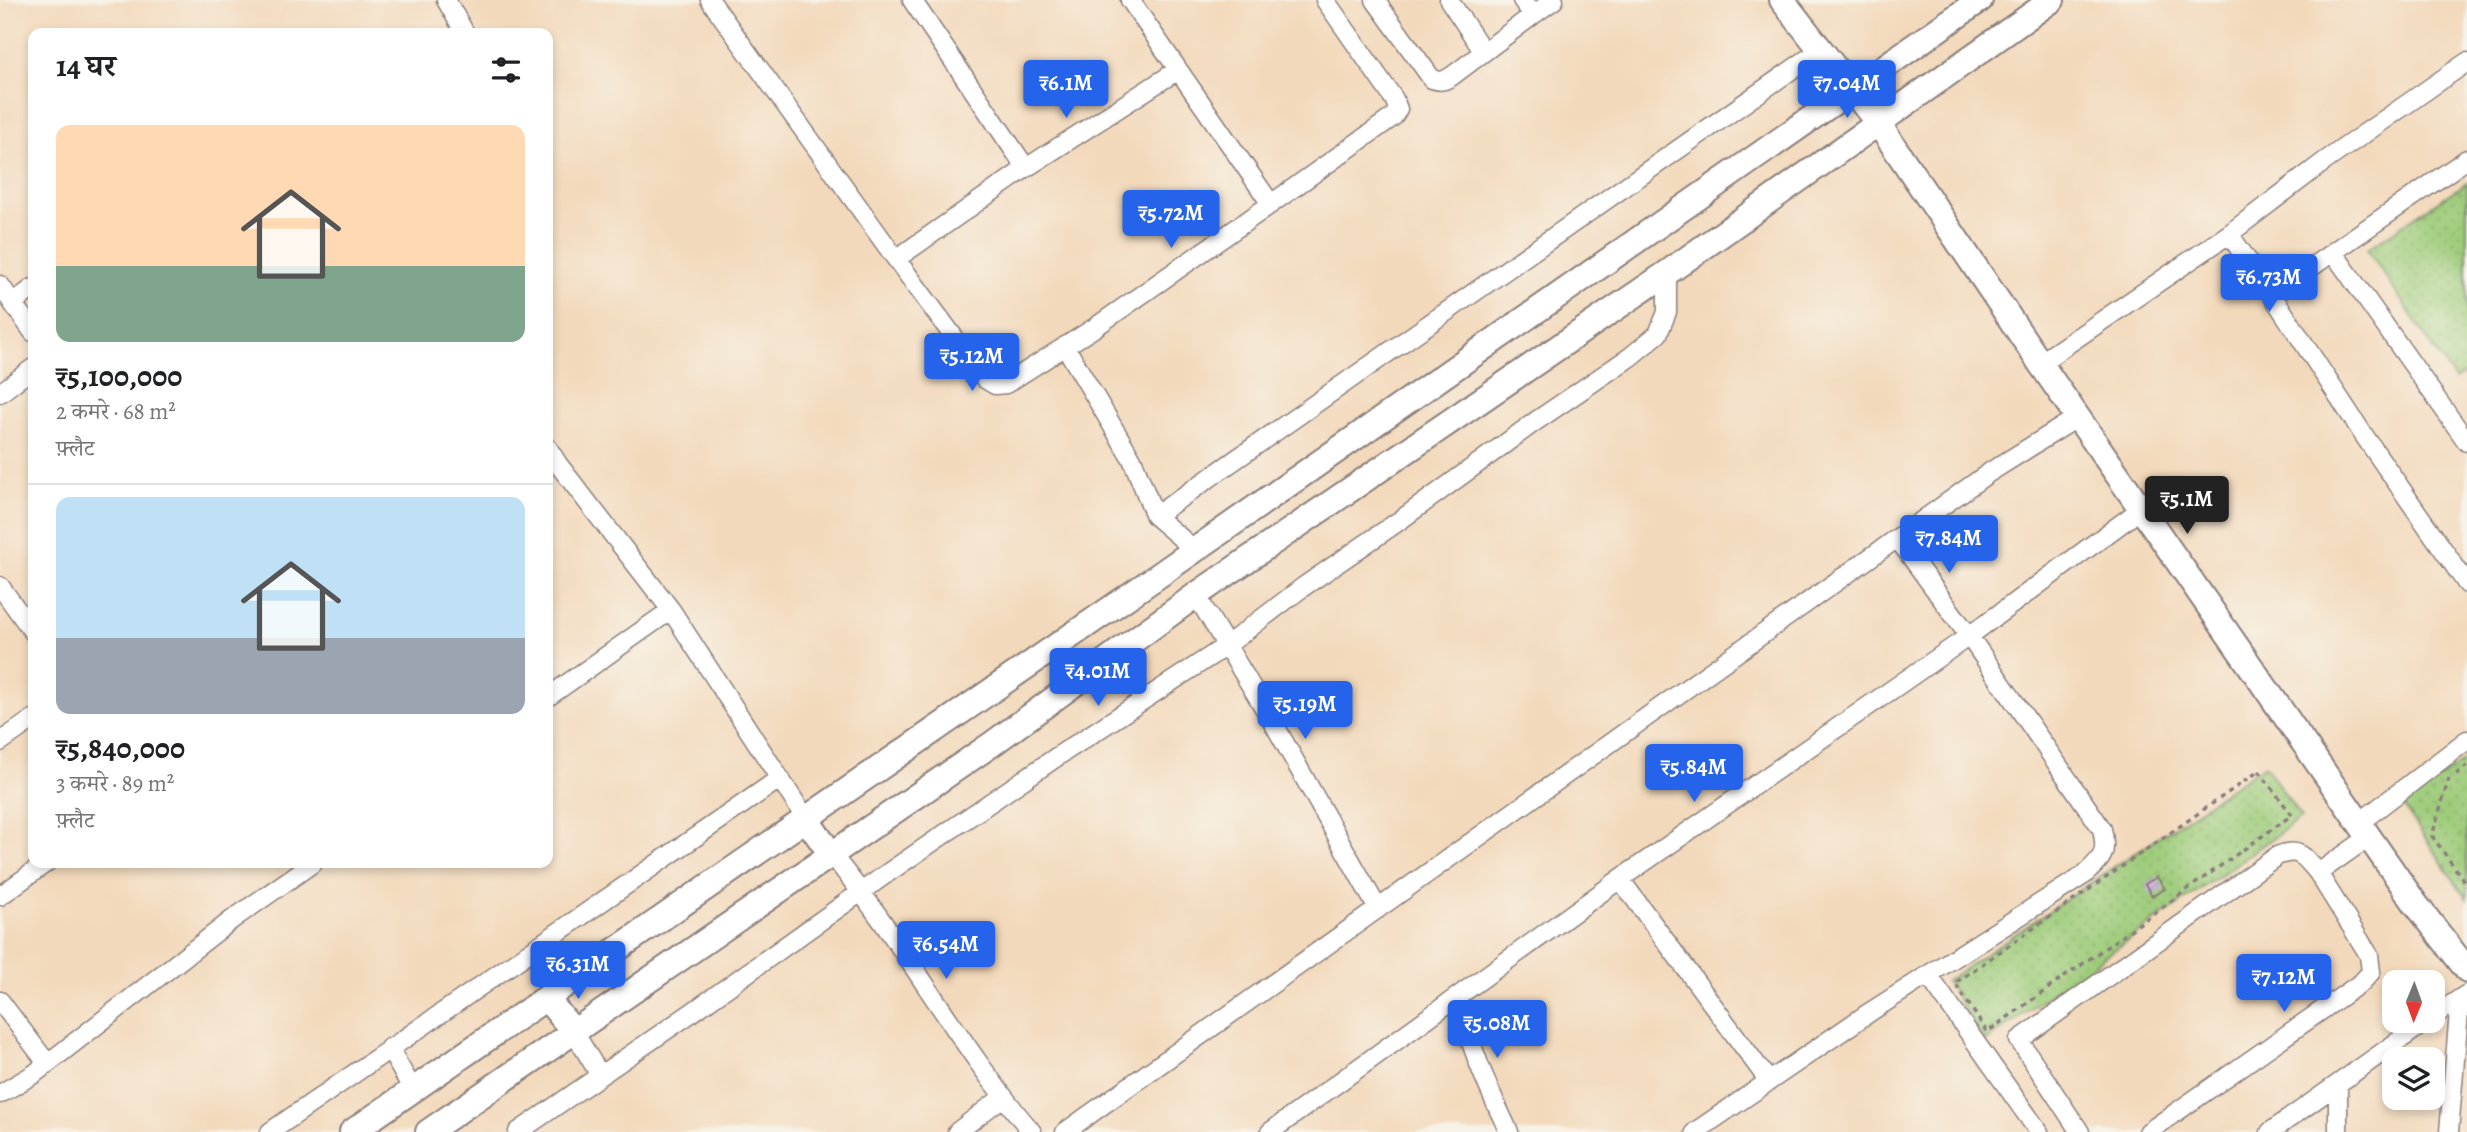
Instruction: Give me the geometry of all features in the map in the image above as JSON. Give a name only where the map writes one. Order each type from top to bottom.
[{"type":"main road","points":[[1782,0],[1878,123],[2040,363],[2364,830],[2415,903],[2467,970]]},
{"type":"main road","points":[[352,1132],[1195,550],[1980,0]]},
{"type":"main road","points":[[428,1132],[992,744],[1196,595],[1667,273],[2052,0]]},
{"type":"main road","points":[[806,819],[831,854]]},
{"type":"main road","points":[[546,998],[574,1032]]},
{"type":"street","points":[[446,0],[462,28]]},
{"type":"street","points":[[710,0],[896,259],[985,379],[995,385],[1006,384],[1065,346],[1393,117],[1398,109],[1394,99],[1325,0]]},
{"type":"street","points":[[912,0],[1026,168]]},
{"type":"street","points":[[1130,0],[1271,204]]},
{"type":"street","points":[[1375,0],[1432,79],[1443,81],[1555,0]]},
{"type":"street","points":[[1449,0],[1483,51]]},
{"type":"street","points":[[1522,0],[1533,15]]},
{"type":"street","points":[[1155,516],[1820,50]]},
{"type":"street","points":[[896,259],[1026,168],[1178,70]]},
{"type":"street","points":[[2040,363],[2229,234],[2325,161],[2464,71]]},
{"type":"street","points":[[2272,295],[2467,159]]},
{"type":"street","points":[[2229,234],[2467,584]]},
{"type":"street","points":[[2333,252],[2460,418],[2467,442]]},
{"type":"street","points":[[518,1132],[1058,756],[1226,646],[1303,587],[1630,357],[1658,334],[1667,312],[1667,273]]},
{"type":"street","points":[[0,285],[28,325]]},
{"type":"street","points":[[13,303],[28,292]]},
{"type":"street","points":[[1065,346],[1132,458],[1155,516],[1195,550]]},
{"type":"street","points":[[0,393],[28,372]]},
{"type":"street","points":[[1065,1132],[1990,472],[2078,417]]},
{"type":"street","points":[[553,456],[671,610],[806,819]]},
{"type":"street","points":[[1270,1132],[1620,879],[1969,636],[2141,509]]},
{"type":"street","points":[[1695,1132],[1768,1080],[2084,875],[2103,857],[2105,845],[2102,829],[1969,636],[1897,538]]},
{"type":"street","points":[[0,586],[28,625]]},
{"type":"street","points":[[1196,595],[1274,724],[1378,909]]},
{"type":"street","points":[[553,690],[671,610]]},
{"type":"street","points":[[0,743],[28,723]]},
{"type":"street","points":[[2318,873],[2467,740]]},
{"type":"street","points":[[270,1132],[779,779]]},
{"type":"street","points":[[2080,1132],[2019,1040],[2277,856],[2289,851],[2303,855],[2318,873],[2369,955],[2371,972],[2362,982],[2148,1132]]},
{"type":"street","points":[[831,854],[862,891],[1003,1097],[1032,1132]]},
{"type":"street","points":[[0,896],[39,868]]},
{"type":"street","points":[[0,1094],[47,1063],[233,919],[306,868]]},
{"type":"street","points":[[1620,879],[1768,1080]]},
{"type":"street","points":[[1928,975],[2039,1132]]},
{"type":"street","points":[[1458,997],[1465,1029],[1510,1132]]},
{"type":"street","points":[[2445,1009],[2463,997]]},
{"type":"street","points":[[2449,1132],[2463,997]]},
{"type":"street","points":[[0,1001],[47,1063]]},
{"type":"street","points":[[574,1032],[600,1075]]},
{"type":"street","points":[[2270,1132],[2410,1033]]},
{"type":"street","points":[[389,1048],[412,1090]]},
{"type":"street","points":[[2338,1084],[2338,1132]]},
{"type":"street","points":[[957,1132],[1003,1097]]},
{"type":"path","points":[[2467,766],[2449,779],[2432,836],[2467,885]]},
{"type":"path","points":[[2259,771],[2292,815],[1987,1032],[1955,983],[2259,771]]},
{"type":"green space","points":[[2467,182],[2467,372],[2455,380],[2367,249]]},
{"type":"green space","points":[[2467,759],[2467,899],[2402,804]]},
{"type":"green space","points":[[2265,765],[2301,818],[1985,1041],[1946,981]]},
{"type":"building","points":[[2157,877],[2165,889],[2152,896],[2145,884]]}]
